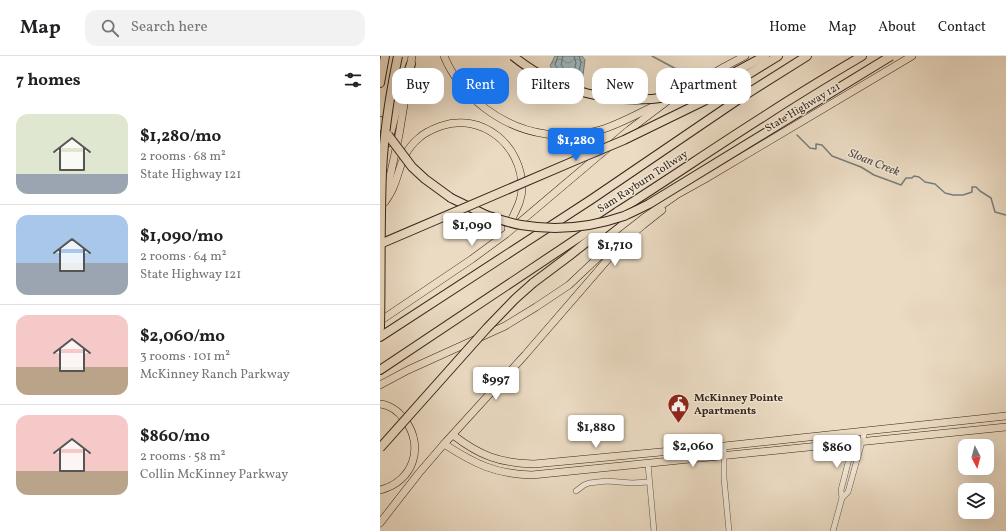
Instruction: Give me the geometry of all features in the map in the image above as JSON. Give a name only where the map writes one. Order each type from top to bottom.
[{"type":"highway","points":[[380,83],[385,56]]},
{"type":"highway","points":[[380,328],[380,223],[382,171],[389,106],[398,56]]},
{"type":"highway","points":[[513,56],[537,73],[573,89],[612,98],[631,99],[668,97],[697,89],[726,77],[765,56]]},
{"type":"highway","points":[[380,244],[624,140],[704,101],[778,56]]},
{"type":"highway","name":"Sam Rayburn Tollway","points":[[380,337],[592,199],[742,97],[807,56]]},
{"type":"highway","name":"Sam Rayburn Tollway","points":[[380,370],[617,212],[817,82],[862,56]]},
{"type":"highway","points":[[380,121],[388,135],[412,166],[450,198],[486,215],[520,225],[539,228],[580,226],[602,223],[625,215],[649,204],[891,56]]},
{"type":"highway","points":[[380,172],[399,98],[412,60]]},
{"type":"highway","points":[[380,448],[487,328],[515,299],[533,283],[570,256],[651,191]]},
{"type":"main road","points":[[444,56],[455,77],[477,103],[511,125],[529,131],[546,134],[582,134],[625,120],[659,104]]},
{"type":"main road","points":[[722,68],[745,56]]},
{"type":"main road","name":"State Highway 121","points":[[705,179],[912,56]]},
{"type":"main road","points":[[380,220],[399,135],[412,60]]},
{"type":"main road","points":[[380,321],[472,259],[506,234],[629,130],[663,104]]},
{"type":"main road","points":[[385,202],[392,190],[404,156],[419,138],[431,130],[445,125],[459,123],[471,124],[484,128],[495,134],[506,143],[513,154],[521,174],[522,188],[520,200],[506,234]]},
{"type":"main road","points":[[380,523],[444,444],[622,244],[654,217],[705,179]]},
{"type":"main road","points":[[380,385],[408,370],[505,326],[536,307],[569,285],[622,235],[645,216],[678,194],[705,179]]},
{"type":"main road","points":[[380,404],[395,410],[403,417],[410,427],[415,446],[412,465],[406,475],[398,482],[380,490]]},
{"type":"main road","points":[[453,435],[474,450],[495,458],[516,463],[541,464],[1006,416]]},
{"type":"main road","points":[[444,444],[465,457],[491,469],[511,474],[539,475],[1006,427]]},
{"type":"main road","points":[[511,474],[519,468],[539,467],[541,464]]},
{"type":"street","points":[[842,498],[848,492],[866,431]]},
{"type":"street","points":[[833,531],[842,498],[841,490],[856,432]]},
{"type":"street","points":[[724,446],[724,485],[729,531]]},
{"type":"street","points":[[648,464],[654,531]]},
{"type":"street","points":[[576,491],[589,483],[649,482]]},
{"type":"water","points":[[555,56],[582,56],[585,60],[584,68],[552,68],[550,66]]},
{"type":"waterway","name":"Sloan Creek","points":[[652,56],[674,68]]},
{"type":"waterway","name":"Sloan Creek","points":[[797,135],[810,148],[816,149],[816,144],[822,145],[832,156],[861,167],[874,175],[901,185],[906,178],[912,178],[914,176],[919,177],[925,182],[935,184],[945,193],[953,195],[963,195],[972,192],[972,187],[976,187],[991,198],[995,212],[1006,215]]},
{"type":"place","name":"McKinney Pointe Apartments","points":[[679,424]]}]
